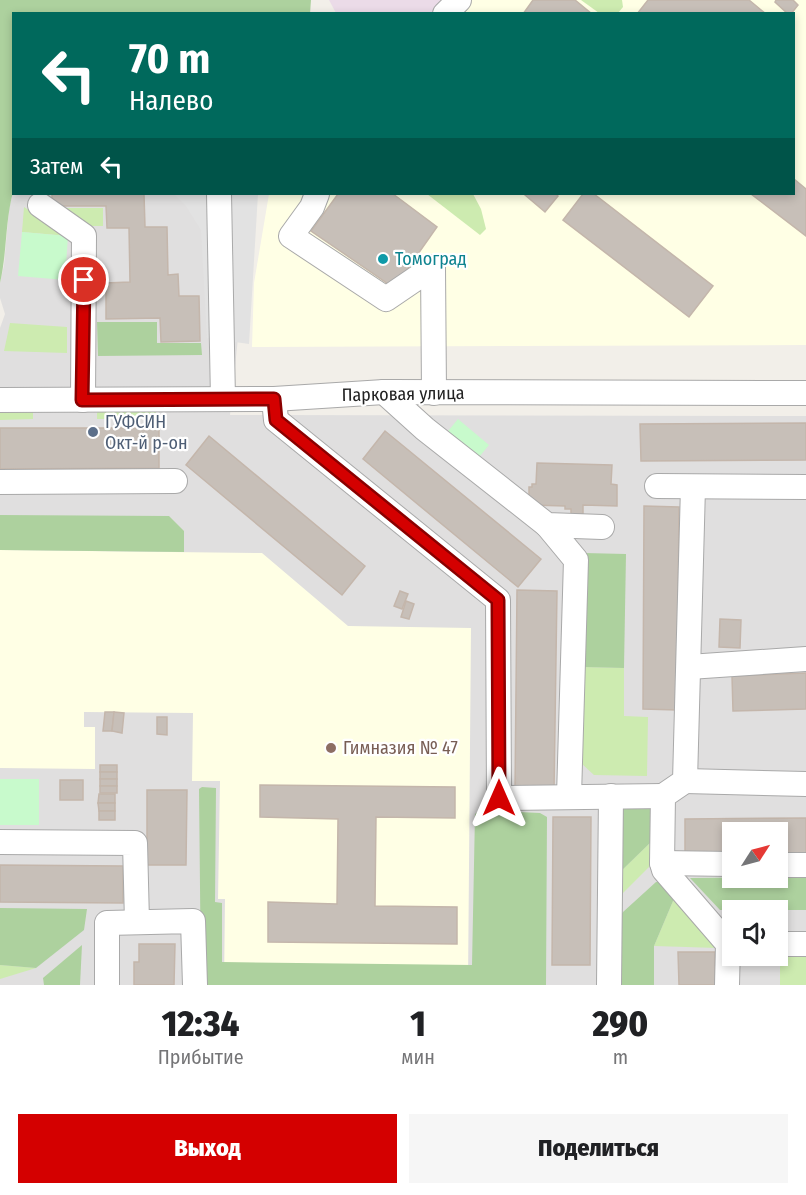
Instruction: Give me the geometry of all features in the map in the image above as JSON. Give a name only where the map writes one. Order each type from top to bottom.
[{"type":"street","points":[[447,12],[459,0]]},
{"type":"street","points":[[219,195],[223,399]]},
{"type":"street","points":[[317,195],[312,207],[291,236],[386,299],[433,267],[434,393]]},
{"type":"street","points":[[40,205],[84,236],[82,400]]},
{"type":"street","points":[[384,393],[425,429],[547,525],[576,560],[569,796]]},
{"type":"street","name":"Парковая улица","points":[[0,400],[274,399],[384,393],[806,393]]},
{"type":"street","points":[[274,399],[276,420],[498,600],[499,798],[663,796],[685,781],[806,784]]},
{"type":"street","points":[[0,482],[175,481]]},
{"type":"street","points":[[657,486],[806,487]]},
{"type":"street","points":[[685,781],[693,487]]},
{"type":"street","points":[[547,525],[602,526]]},
{"type":"street","points":[[688,667],[806,659]]},
{"type":"street","points":[[609,985],[611,796]]},
{"type":"street","points":[[663,796],[663,870],[722,935]]},
{"type":"street","points":[[0,842],[135,843],[137,922]]},
{"type":"street","points":[[662,863],[722,864]]},
{"type":"street","points":[[788,865],[806,865]]},
{"type":"street","points":[[107,985],[107,923],[194,921],[195,985]]},
{"type":"street","points":[[788,944],[806,944]]},
{"type":"street","points":[[727,985],[728,966]]},
{"type":"shaded area","points":[[329,0],[448,0],[436,12],[335,12]]},
{"type":"shaded area","points":[[450,0],[806,0],[806,345],[252,347],[254,283],[269,195],[795,195],[795,12],[437,12]]},
{"type":"shaded area","points":[[12,195],[253,195],[230,415],[806,416],[806,985],[0,985],[0,328],[5,314],[0,298]]},
{"type":"shaded area","points":[[175,195],[258,195],[249,344],[207,338],[201,230],[186,206]]},
{"type":"shaded area","name":"Гимназия № 47","points":[[0,550],[262,553],[348,626],[471,628],[468,985],[224,985],[225,899],[218,899],[220,781],[192,781],[193,713],[84,712],[84,727],[95,727],[95,769],[0,768]]},
{"type":"green space","points":[[0,0],[311,0],[310,12],[12,12],[12,195],[0,283]]},
{"type":"green space","points":[[581,0],[622,0],[623,7],[619,12],[598,12]]},
{"type":"green space","points":[[428,195],[474,195],[481,209],[486,229],[480,235]]},
{"type":"green space","points":[[24,207],[68,236],[22,232]]},
{"type":"green space","points":[[64,208],[103,208],[103,226],[85,226]]},
{"type":"green space","points":[[22,232],[68,236],[65,280],[18,276]]},
{"type":"green space","points":[[97,322],[157,322],[157,343],[201,343],[202,355],[98,356]]},
{"type":"green space","points":[[10,323],[67,327],[67,353],[4,351]]},
{"type":"green space","points":[[101,408],[153,409],[156,419],[97,419],[97,413]]},
{"type":"green space","points":[[0,409],[29,409],[33,412],[33,419],[0,420]]},
{"type":"green space","points":[[458,419],[489,445],[475,462],[444,436]]},
{"type":"green space","points":[[0,515],[169,516],[184,531],[184,552],[0,550]]},
{"type":"green space","points":[[584,553],[626,554],[624,668],[583,667]]},
{"type":"green space","points":[[583,667],[624,668],[624,716],[648,717],[647,776],[594,775],[581,763]]},
{"type":"green space","points":[[0,779],[39,779],[39,825],[0,825]]},
{"type":"green space","points":[[202,787],[216,788],[215,902],[222,903],[222,962],[472,965],[475,814],[480,810],[540,813],[547,817],[546,985],[201,985],[199,789]]},
{"type":"green space","points":[[654,802],[653,840],[616,876],[617,804]]},
{"type":"green space","points":[[653,840],[653,863],[615,901],[616,876]]},
{"type":"green space","points":[[788,877],[806,877],[806,910],[788,910],[788,900],[722,900],[722,910],[720,910],[690,878],[722,878],[722,888],[788,888]]},
{"type":"green space","points":[[656,882],[662,882],[673,894],[673,901],[654,946],[654,985],[619,985],[619,918]]},
{"type":"green space","points":[[673,894],[718,948],[654,946],[673,901]]},
{"type":"green space","points":[[0,908],[87,909],[84,930],[36,968],[0,965]]},
{"type":"green space","points":[[82,945],[80,985],[44,985],[43,978]]},
{"type":"green space","points":[[788,948],[806,948],[806,985],[780,985],[780,966],[788,966]]},
{"type":"green space","points":[[0,965],[36,968],[0,979]]},
{"type":"building","points":[[533,0],[575,0],[590,12],[524,12]]},
{"type":"building","points":[[648,0],[749,0],[764,12],[639,12]]},
{"type":"building","points":[[776,0],[793,0],[798,5],[793,12],[786,12],[775,2]]},
{"type":"building","points":[[795,180],[806,189],[806,236],[752,195],[795,195]]},
{"type":"building","points":[[52,195],[144,195],[145,227],[167,227],[168,275],[178,274],[179,296],[199,296],[200,341],[161,342],[160,318],[106,319],[106,283],[130,282],[129,228],[107,228],[106,206],[52,206]]},
{"type":"building","name":"Томоград","points":[[337,195],[394,195],[437,227],[394,288],[311,231]]},
{"type":"building","points":[[525,195],[557,195],[545,212]]},
{"type":"building","points":[[582,195],[595,195],[713,286],[689,317],[563,220]]},
{"type":"building","points":[[806,423],[806,460],[641,461],[640,424]]},
{"type":"building","points":[[0,428],[159,428],[159,468],[0,469]]},
{"type":"building","points":[[385,431],[541,559],[518,587],[363,459]]},
{"type":"building","points":[[209,436],[365,566],[342,595],[186,465]]},
{"type":"building","points":[[537,463],[612,465],[611,484],[617,485],[617,506],[583,505],[583,514],[571,514],[571,509],[565,509],[565,506],[532,505],[529,498],[529,487],[536,484]]},
{"type":"building","points":[[644,506],[679,507],[677,710],[643,709]]},
{"type":"building","points":[[517,590],[557,591],[554,792],[515,791]]},
{"type":"building","points":[[400,591],[408,594],[402,609],[394,606]]},
{"type":"building","points":[[406,601],[414,604],[409,619],[401,617]]},
{"type":"building","points":[[720,619],[741,620],[740,648],[719,647]]},
{"type":"building","points":[[806,673],[806,709],[733,711],[732,676]]},
{"type":"building","points":[[105,712],[114,712],[112,731],[103,731]]},
{"type":"building","points":[[114,712],[124,713],[122,733],[112,731]]},
{"type":"building","points":[[157,717],[167,717],[167,735],[157,734]]},
{"type":"building","points":[[100,765],[117,765],[117,772],[100,772]]},
{"type":"building","points":[[100,772],[117,772],[117,779],[100,779]]},
{"type":"building","points":[[100,779],[117,779],[117,786],[100,786]]},
{"type":"building","points":[[60,780],[83,780],[83,800],[60,800]]},
{"type":"building","points":[[260,785],[455,787],[455,818],[376,817],[375,906],[457,907],[457,944],[268,942],[268,902],[337,904],[338,819],[260,817]]},
{"type":"building","points":[[100,786],[117,786],[117,793],[100,793]]},
{"type":"building","points":[[147,790],[187,790],[186,865],[147,865]]},
{"type":"building","points":[[99,794],[115,794],[115,803],[98,803]]},
{"type":"building","points":[[98,803],[115,803],[115,811],[99,811]]},
{"type":"building","points":[[99,811],[115,811],[115,820],[99,820]]},
{"type":"building","points":[[553,817],[591,817],[590,965],[552,965]]},
{"type":"building","points":[[806,818],[806,854],[788,854],[788,822],[722,822],[722,855],[685,855],[685,819]]},
{"type":"building","points":[[0,865],[123,866],[123,903],[0,902]]},
{"type":"building","points":[[139,944],[175,944],[174,985],[134,985],[134,962],[139,962]]},
{"type":"building","points":[[678,952],[715,952],[715,985],[679,985]]},
{"type":"place","name":"Томоград","points":[[383,259]]},
{"type":"place","name":"ГУФСИН Окт-й р-он","points":[[93,432]]},
{"type":"place","name":"Гимназия № 47","points":[[331,748]]},
{"type":"route","points":[[84,280],[82,400],[274,399],[276,420],[498,600],[499,798]]}]
